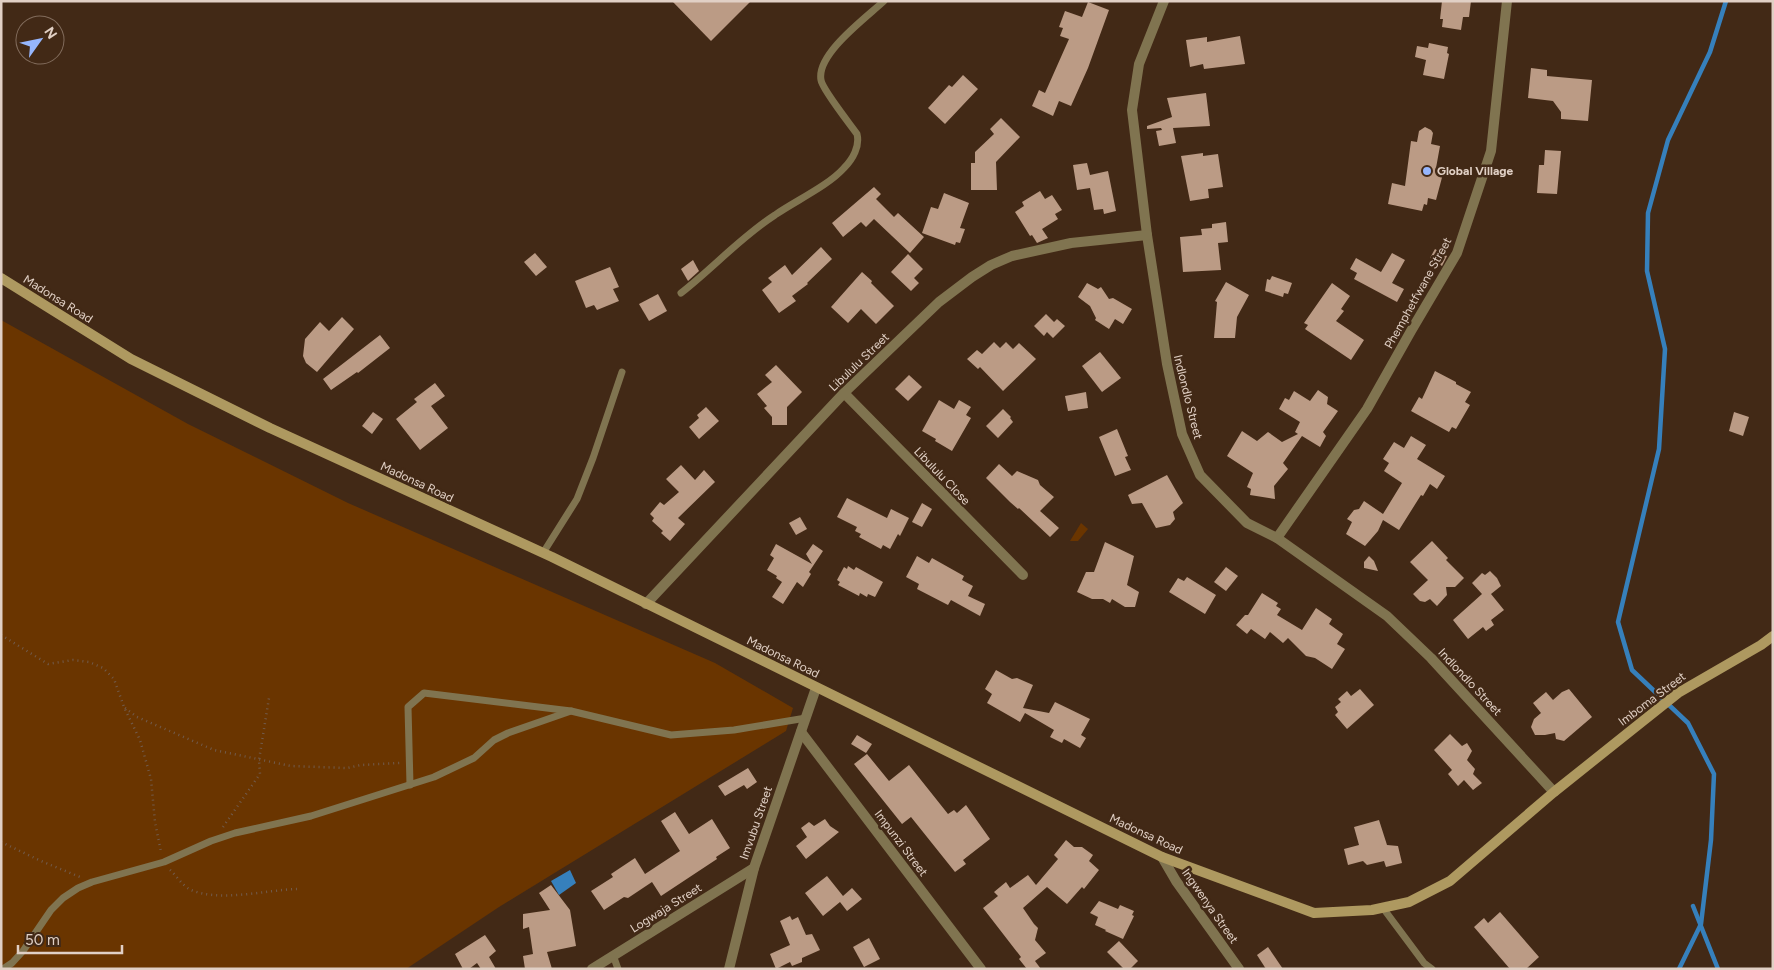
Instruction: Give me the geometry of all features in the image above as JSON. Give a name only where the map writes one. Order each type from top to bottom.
[{"type":"street","name":"Indlondlo Street","points":[[1164,1],[1139,64],[1132,110],[1146,234],[1167,364],[1182,434],[1200,475],[1247,523],[1277,538],[1388,616],[1431,658],[1554,792]]},
{"type":"street","name":"Phemphetfwane Street","points":[[1277,538],[1368,409],[1457,253],[1491,151],[1507,1]]},
{"type":"street","name":"Libululu Street","points":[[646,604],[844,393],[939,302],[991,265],[1012,256],[1071,243],[1146,234]]},
{"type":"street","name":"Madonsa Road","points":[[1,278],[140,364],[270,428],[543,553],[1162,857],[1314,913],[1372,910],[1410,902],[1450,881],[1554,792]]},
{"type":"street","name":"Libululu Close","points":[[844,393],[1023,575]]},
{"type":"street","name":"Imboma Street","points":[[1554,792],[1678,693],[1761,645],[1773,636]]},
{"type":"street","name":"Imvubu Street","points":[[729,969],[754,868],[816,688]]},
{"type":"street","name":"Impunzi Street","points":[[801,732],[982,969]]},
{"type":"street","name":"Ingwenya Street","points":[[1162,857],[1176,881],[1239,969]]},
{"type":"street","name":"Logwaja Street","points":[[592,969],[754,868]]},
{"type":"lane","points":[[681,293],[757,228],[774,215],[824,184],[844,168],[855,152],[859,141],[857,134],[829,95],[821,80],[823,63],[835,45],[884,1]]},
{"type":"lane","points":[[543,553],[577,499],[622,372]]},
{"type":"lane","points":[[410,785],[408,706],[424,693],[571,711],[671,735],[734,730],[806,718]]},
{"type":"lane","points":[[3,969],[12,963],[23,951],[51,910],[63,898],[78,888],[92,882],[164,862],[211,841],[235,833],[311,816],[434,777],[474,758],[494,740],[508,732],[571,711]]},
{"type":"lane","points":[[1383,908],[1424,963],[1432,969]]},
{"type":"lane","points":[[613,955],[618,969]]},
{"type":"path","points":[[1,635],[48,664],[74,660],[89,662],[103,668],[114,679],[124,707],[140,740],[151,779],[155,822],[164,862],[187,888],[205,894],[242,895],[297,889]]},
{"type":"path","points":[[211,841],[228,821],[260,774],[259,760],[269,698]]},
{"type":"path","points":[[124,707],[137,717],[214,750],[259,760],[292,766],[347,768],[388,763],[409,764]]},
{"type":"path","points":[[1,842],[41,862],[92,882]]},
{"type":"shaded area","points":[[1,320],[188,424],[348,503],[715,663],[793,708],[786,731],[499,907],[406,969],[1,969]]},
{"type":"shaded area","points":[[1081,523],[1088,529],[1078,541],[1070,541]]},
{"type":"water","points":[[570,870],[576,883],[559,895],[551,881]]},
{"type":"building","points":[[672,1],[751,1],[711,41]]},
{"type":"building","points":[[1442,1],[1471,1],[1469,17],[1463,17],[1461,30],[1442,27],[1443,19],[1440,19]]},
{"type":"building","points":[[1088,2],[1109,10],[1088,68],[1071,106],[1059,101],[1053,116],[1032,106],[1039,90],[1045,93],[1069,39],[1060,36],[1063,28],[1059,27],[1065,11],[1082,17]]},
{"type":"building","points":[[1240,36],[1245,64],[1204,69],[1203,64],[1190,67],[1186,40],[1207,37],[1207,42]]},
{"type":"building","points":[[1429,43],[1448,47],[1447,53],[1449,54],[1444,79],[1423,75],[1426,60],[1415,57],[1417,46],[1428,48]]},
{"type":"building","points":[[1531,68],[1547,70],[1547,76],[1592,80],[1588,121],[1561,119],[1561,112],[1553,101],[1528,98]]},
{"type":"building","points":[[963,75],[978,89],[945,124],[928,108],[949,85],[952,87]]},
{"type":"building","points":[[1206,93],[1210,126],[1173,128],[1176,143],[1159,146],[1156,131],[1162,130],[1161,128],[1147,129],[1147,126],[1172,117],[1167,98]]},
{"type":"building","points":[[1001,118],[1020,137],[996,162],[997,190],[971,190],[971,163],[975,163],[975,152],[994,134],[990,129]]},
{"type":"building","points":[[1425,127],[1433,133],[1431,144],[1440,146],[1436,168],[1444,170],[1436,200],[1428,198],[1427,205],[1424,204],[1422,211],[1388,204],[1392,183],[1405,186],[1411,141],[1417,142],[1419,131]]},
{"type":"building","points":[[1545,150],[1561,151],[1557,194],[1537,193],[1539,165],[1544,165]]},
{"type":"building","points":[[1203,153],[1203,156],[1218,154],[1223,187],[1208,189],[1209,198],[1190,201],[1181,156]]},
{"type":"building","points":[[1087,163],[1090,175],[1108,171],[1116,211],[1104,214],[1103,209],[1094,210],[1090,188],[1077,190],[1073,165]]},
{"type":"building","points":[[874,187],[881,194],[876,199],[894,217],[898,213],[924,237],[910,253],[874,219],[866,227],[861,222],[843,237],[832,223]]},
{"type":"building","points":[[1040,191],[1045,199],[1052,195],[1062,210],[1055,214],[1058,219],[1042,229],[1048,238],[1037,243],[1032,235],[1030,236],[1015,212],[1024,206],[1022,202]]},
{"type":"building","points":[[944,193],[969,203],[960,228],[965,229],[960,243],[956,242],[955,245],[922,233],[931,207],[938,209]]},
{"type":"building","points":[[1226,222],[1228,242],[1218,243],[1221,270],[1183,272],[1180,237],[1202,235],[1201,229],[1212,228],[1212,224]]},
{"type":"building","points":[[821,247],[832,259],[808,284],[792,296],[796,301],[779,313],[762,290],[772,282],[768,278],[785,265],[792,275]]},
{"type":"building","points":[[1435,249],[1447,256],[1442,266],[1430,258]]},
{"type":"building","points":[[535,253],[547,267],[536,276],[524,262]]},
{"type":"building","points":[[1392,253],[1405,260],[1392,283],[1404,289],[1397,302],[1354,279],[1357,273],[1350,269],[1356,258],[1381,272]]},
{"type":"building","points":[[908,254],[923,269],[914,278],[919,283],[911,291],[891,272]]},
{"type":"building","points":[[693,260],[699,271],[688,281],[681,269]]},
{"type":"building","points":[[610,267],[619,287],[613,289],[619,301],[597,310],[594,305],[586,308],[575,281]]},
{"type":"building","points":[[862,272],[894,306],[876,324],[861,309],[848,323],[831,307]]},
{"type":"building","points":[[1272,276],[1292,283],[1288,294],[1284,293],[1283,297],[1265,291],[1267,279],[1270,280]]},
{"type":"building","points":[[1226,282],[1249,295],[1237,317],[1235,338],[1214,338],[1217,302],[1215,301]]},
{"type":"building","points":[[1087,283],[1098,289],[1101,287],[1109,299],[1113,298],[1132,309],[1123,324],[1115,319],[1109,329],[1095,320],[1096,318],[1090,306],[1078,297]]},
{"type":"building","points":[[1332,283],[1350,296],[1341,309],[1344,311],[1336,321],[1364,340],[1351,360],[1305,329],[1308,325],[1304,323]]},
{"type":"building","points":[[658,294],[667,311],[649,321],[639,304]]},
{"type":"building","points":[[1046,314],[1054,322],[1057,319],[1065,326],[1053,338],[1047,332],[1044,336],[1034,326]]},
{"type":"building","points":[[342,317],[354,329],[317,372],[306,363],[303,356],[305,339],[320,322],[329,331]]},
{"type":"building","points":[[380,335],[390,348],[358,373],[331,390],[323,379]]},
{"type":"building","points":[[994,342],[1000,348],[1006,342],[1013,349],[1019,343],[1036,359],[1003,391],[980,367],[978,369],[967,359],[977,350],[982,354]]},
{"type":"building","points":[[1100,352],[1121,378],[1102,392],[1082,366]]},
{"type":"building","points":[[776,365],[802,392],[787,407],[787,425],[772,425],[772,417],[764,408],[767,406],[757,394],[772,382],[765,375]]},
{"type":"building","points":[[1435,371],[1471,392],[1465,402],[1470,405],[1456,429],[1452,427],[1449,432],[1411,411],[1419,397],[1422,399]]},
{"type":"building","points":[[909,375],[922,387],[908,401],[895,389]]},
{"type":"building","points":[[435,383],[445,396],[431,406],[448,428],[420,450],[396,419],[417,402],[414,399]]},
{"type":"building","points":[[1318,390],[1328,397],[1327,404],[1338,411],[1323,432],[1326,436],[1320,447],[1302,436],[1283,463],[1288,469],[1274,486],[1275,499],[1250,495],[1251,489],[1247,487],[1253,473],[1227,456],[1242,431],[1257,441],[1268,432],[1282,442],[1298,434],[1295,432],[1300,422],[1279,409],[1285,398],[1289,400],[1294,391],[1310,401]]},
{"type":"building","points":[[1086,392],[1088,408],[1068,411],[1065,396]]},
{"type":"building","points":[[939,400],[954,409],[959,400],[971,407],[966,415],[971,418],[952,451],[922,431]]},
{"type":"building","points":[[706,407],[719,421],[699,439],[689,427],[699,418],[697,415]]},
{"type":"building","points":[[1003,409],[1013,422],[998,438],[986,426]]},
{"type":"building","points":[[373,412],[383,419],[372,434],[362,426]]},
{"type":"building","points":[[1734,412],[1749,417],[1743,436],[1729,431]]},
{"type":"building","points":[[1117,429],[1128,456],[1125,457],[1131,470],[1115,476],[1099,437]]},
{"type":"building","points":[[1411,436],[1426,445],[1417,459],[1445,476],[1437,489],[1430,484],[1399,530],[1383,520],[1378,531],[1365,546],[1346,534],[1352,522],[1347,519],[1354,510],[1359,509],[1364,501],[1383,514],[1402,483],[1384,471],[1389,463],[1383,459],[1394,442],[1404,448]]},
{"type":"building","points":[[999,464],[1012,476],[1017,471],[1038,480],[1040,485],[1054,497],[1040,511],[1059,528],[1050,537],[986,478]]},
{"type":"building","points":[[681,465],[695,480],[704,470],[715,482],[678,518],[685,524],[670,541],[652,521],[654,518],[650,514],[660,502],[664,505],[679,492],[666,479]]},
{"type":"building","points":[[1167,475],[1183,503],[1173,512],[1175,519],[1170,525],[1156,528],[1142,503],[1132,504],[1128,495]]},
{"type":"building","points":[[847,498],[887,518],[891,509],[909,518],[900,536],[898,534],[890,549],[883,545],[881,549],[859,537],[861,534],[855,531],[857,527],[837,517]]},
{"type":"building","points":[[922,503],[932,509],[922,527],[912,522]]},
{"type":"building","points":[[800,517],[807,529],[796,535],[789,523]]},
{"type":"building","points":[[1432,541],[1448,558],[1446,560],[1464,578],[1455,587],[1446,587],[1447,595],[1437,606],[1430,599],[1425,602],[1420,601],[1413,594],[1428,580],[1410,562]]},
{"type":"building","points":[[1105,542],[1134,556],[1127,585],[1139,592],[1135,607],[1125,607],[1112,599],[1110,603],[1103,599],[1092,599],[1077,592],[1086,572],[1094,572]]},
{"type":"building","points":[[776,544],[812,564],[806,554],[813,544],[823,551],[809,572],[811,574],[803,587],[797,582],[783,604],[772,597],[782,582],[776,578],[777,576],[767,570],[774,558],[770,555]]},
{"type":"building","points":[[917,556],[929,563],[932,558],[964,576],[962,580],[973,586],[968,596],[985,604],[980,616],[951,600],[948,605],[917,589],[919,584],[906,577]]},
{"type":"building","points":[[1369,556],[1374,561],[1378,571],[1364,568],[1364,562]]},
{"type":"building","points":[[848,566],[854,570],[856,567],[883,582],[875,597],[868,594],[867,597],[860,593],[859,596],[838,585],[840,582],[837,580],[844,567],[847,569]]},
{"type":"building","points":[[1226,567],[1238,576],[1226,591],[1214,582]]},
{"type":"building","points":[[1490,571],[1497,578],[1501,586],[1491,594],[1504,610],[1491,620],[1494,625],[1486,631],[1483,627],[1468,639],[1453,620],[1482,594],[1472,583],[1482,573],[1485,575]]},
{"type":"building","points":[[1187,577],[1216,595],[1205,614],[1169,592],[1178,578],[1184,581]]},
{"type":"building","points":[[1262,593],[1278,603],[1276,606],[1281,609],[1277,615],[1302,630],[1316,608],[1332,619],[1329,624],[1343,634],[1337,644],[1345,649],[1332,669],[1315,658],[1306,656],[1288,638],[1283,643],[1270,632],[1265,639],[1251,629],[1247,634],[1236,625],[1245,615],[1248,615]]},
{"type":"building","points":[[996,670],[1012,679],[1017,678],[1033,685],[1023,708],[1049,713],[1055,702],[1090,719],[1081,735],[1086,738],[1080,748],[1064,739],[1062,743],[1050,737],[1054,730],[1025,713],[1020,722],[987,703],[992,694],[985,689]]},
{"type":"building","points":[[1360,689],[1374,705],[1347,729],[1335,715],[1338,712],[1335,707],[1341,702],[1338,699],[1347,691],[1351,696]]},
{"type":"building","points":[[1569,689],[1592,717],[1564,741],[1556,739],[1555,733],[1535,735],[1531,727],[1534,719],[1541,713],[1533,703],[1546,692],[1553,700]]},
{"type":"building","points":[[1450,734],[1462,746],[1467,743],[1472,751],[1467,760],[1475,769],[1473,774],[1482,783],[1473,790],[1464,780],[1458,786],[1448,774],[1452,770],[1434,750]]},
{"type":"building","points":[[857,735],[872,744],[866,753],[851,744]]},
{"type":"building","points":[[867,754],[889,781],[909,765],[948,814],[954,810],[957,813],[966,805],[990,839],[963,860],[966,864],[955,872],[911,817],[902,824],[854,764]]},
{"type":"building","points":[[748,768],[757,782],[747,789],[744,785],[725,796],[718,786]]},
{"type":"building","points":[[675,812],[689,834],[712,819],[730,848],[716,857],[717,859],[661,896],[652,882],[628,898],[624,897],[604,910],[591,891],[613,877],[611,874],[635,858],[645,874],[680,851],[661,821]]},
{"type":"building","points":[[825,819],[830,826],[839,832],[806,859],[796,846],[807,837],[801,828],[809,822],[814,826]]},
{"type":"building","points":[[1379,820],[1387,845],[1398,846],[1402,863],[1386,867],[1384,861],[1367,865],[1363,861],[1348,865],[1344,849],[1359,845],[1354,827]]},
{"type":"building","points":[[1066,840],[1074,847],[1082,847],[1093,855],[1089,861],[1099,870],[1084,889],[1082,887],[1067,904],[1047,887],[1023,908],[1038,928],[1035,940],[1046,953],[1035,961],[1041,969],[1027,969],[1019,959],[1021,957],[983,908],[998,896],[994,892],[1006,882],[1010,888],[1028,875],[1036,885],[1058,859],[1054,855]]},
{"type":"building","points":[[827,876],[843,896],[852,888],[862,899],[847,911],[840,902],[823,916],[805,893]]},
{"type":"building","points":[[551,885],[570,910],[576,946],[547,952],[552,969],[525,969],[523,956],[533,954],[529,927],[523,929],[523,914],[550,910],[539,893]]},
{"type":"building","points":[[1099,901],[1118,909],[1120,905],[1134,911],[1132,915],[1134,916],[1123,939],[1095,925],[1098,917],[1090,913]]},
{"type":"building","points":[[1500,912],[1539,957],[1526,969],[1510,969],[1474,927],[1484,918],[1488,923]]},
{"type":"building","points":[[790,916],[792,920],[798,917],[806,935],[812,934],[820,950],[802,958],[802,962],[792,966],[790,962],[776,969],[770,954],[790,945],[780,921]]},
{"type":"building","points":[[485,935],[496,951],[489,957],[496,969],[481,969],[477,963],[469,969],[463,969],[455,954]]},
{"type":"building","points":[[869,938],[880,959],[864,967],[853,947]]},
{"type":"building","points":[[1119,941],[1138,961],[1130,969],[1124,969],[1107,952]]},
{"type":"building","points":[[1268,947],[1283,969],[1266,969],[1257,955]]},
{"type":"waterway","points":[[1679,969],[1701,924],[1711,840],[1714,774],[1688,723],[1632,670],[1618,622],[1659,449],[1665,349],[1647,271],[1648,213],[1668,140],[1710,52],[1726,1]]},
{"type":"waterway","points":[[1693,906],[1718,969]]},
{"type":"place","name":"Global Village","points":[[1427,171]]}]
